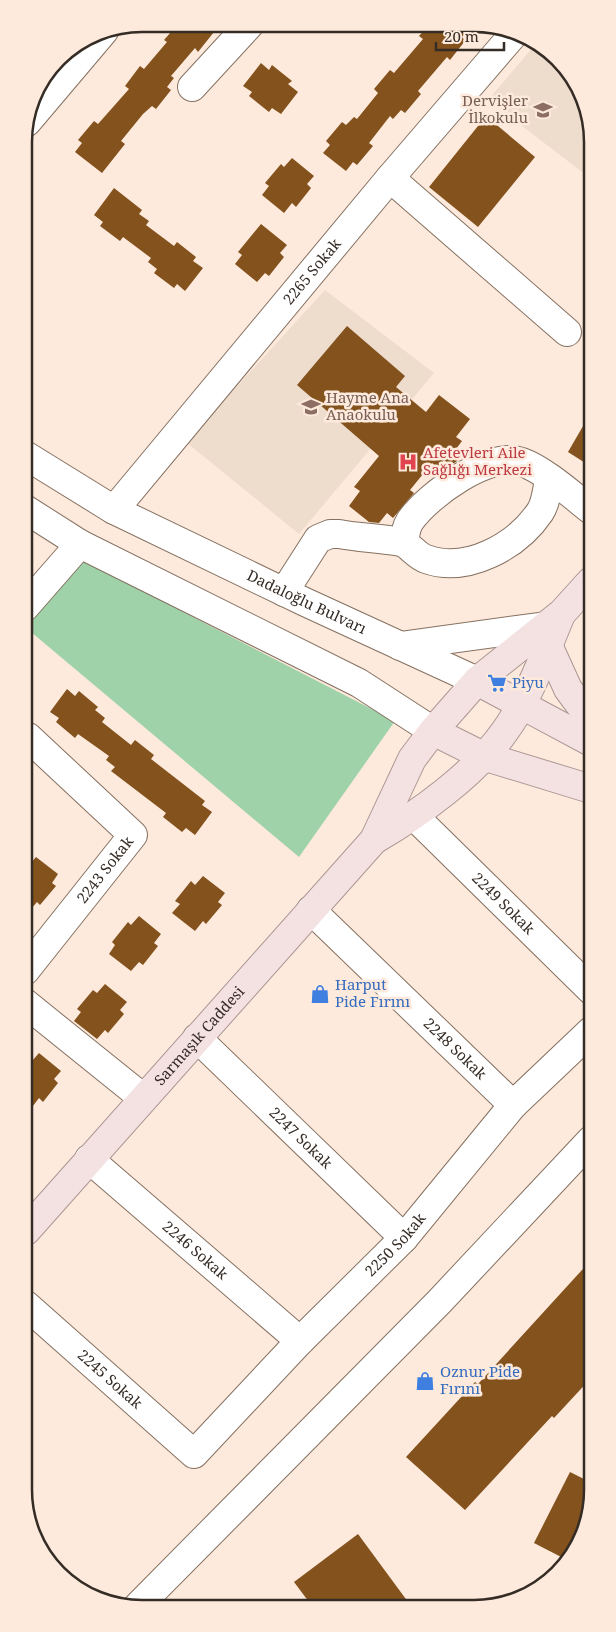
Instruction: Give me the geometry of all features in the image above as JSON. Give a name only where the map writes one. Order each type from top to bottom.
[{"type":"main road","points":[[374,840],[412,759],[433,731],[477,681],[552,628],[584,589]]},
{"type":"main road","points":[[374,840],[414,816],[484,756],[506,731],[521,704],[552,628]]},
{"type":"main road","points":[[552,628],[568,689],[584,710]]},
{"type":"main road","name":"Dadaloğlu Bulvarı","points":[[477,681],[584,738]]},
{"type":"main road","points":[[433,731],[484,756],[584,787]]},
{"type":"main road","name":"Sarmaşık Caddesi","points":[[32,1224],[374,840]]},
{"type":"street","points":[[192,88],[237,32]]},
{"type":"street","name":"2265 Sokak","points":[[114,510],[390,178],[510,38]]},
{"type":"street","points":[[38,109],[92,45]]},
{"type":"street","points":[[390,178],[567,332]]},
{"type":"street","points":[[404,543],[409,522],[420,509],[483,464],[504,459],[522,461],[550,479],[584,505]]},
{"type":"street","name":"Dadaloğlu Bulvarı","points":[[33,460],[114,510],[284,592],[477,681]]},
{"type":"street","points":[[284,592],[318,539],[324,536],[339,534],[404,543],[413,552],[427,560],[450,562],[477,560],[498,550],[540,512],[550,479]]},
{"type":"street","points":[[33,514],[80,544],[359,683],[433,731]]},
{"type":"street","points":[[33,598],[80,544]]},
{"type":"street","points":[[400,646],[552,628]]},
{"type":"street","name":"2243 Sokak","points":[[32,962],[133,835],[33,741]]},
{"type":"street","name":"2249 Sokak","points":[[414,816],[583,983]]},
{"type":"street","name":"2248 Sokak","points":[[311,910],[513,1105]]},
{"type":"street","points":[[32,1009],[143,1098]]},
{"type":"street","name":"2247 Sokak","points":[[197,1038],[404,1238]]},
{"type":"street","name":"2250 Sokak","points":[[194,1454],[300,1341],[404,1238],[513,1105],[583,1039]]},
{"type":"street","points":[[144,1600],[439,1302],[583,1149]]},
{"type":"street","name":"2246 Sokak","points":[[89,1159],[300,1341]]},
{"type":"street","name":"2245 Sokak","points":[[32,1310],[194,1454]]},
{"type":"shaded area","name":"Dervişler İlkokulu","points":[[531,49],[540,55],[565,81],[578,107],[583,128],[584,173],[488,100]]},
{"type":"shaded area","name":"Hayme Ana Anaokulu","points":[[325,290],[434,373],[299,534],[186,442]]},
{"type":"green space","points":[[82,560],[395,721],[299,857],[33,633],[33,608]]},
{"type":"building","points":[[171,32],[214,32],[198,52],[195,48],[171,76],[174,78],[167,87],[171,90],[156,109],[152,106],[143,114],[121,141],[125,144],[102,173],[75,152],[82,143],[78,140],[94,121],[98,124],[129,89],[125,86],[140,66],[144,69],[167,42],[164,40]]},
{"type":"building","points":[[423,32],[466,32],[462,37],[465,41],[450,60],[447,57],[418,91],[421,94],[405,113],[401,110],[393,119],[390,116],[369,143],[373,146],[357,165],[353,162],[346,171],[323,153],[330,145],[326,141],[342,122],[346,125],[354,117],[357,119],[378,93],[374,89],[390,70],[394,73],[423,39],[419,36]]},
{"type":"building","points":[[261,63],[269,70],[272,65],[292,81],[288,84],[298,92],[281,114],[272,108],[269,112],[249,96],[252,92],[243,86]]},
{"type":"building","points":[[486,116],[535,157],[478,227],[429,187]]},
{"type":"building","points":[[292,158],[314,176],[307,184],[311,188],[296,207],[292,203],[284,213],[262,195],[269,186],[265,183],[281,164],[284,167]]},
{"type":"building","points":[[114,188],[142,210],[139,214],[149,221],[146,225],[174,246],[177,242],[196,257],[193,261],[203,268],[185,291],[177,284],[174,288],[154,273],[157,269],[148,262],[151,258],[123,237],[120,241],[100,226],[103,222],[94,215]]},
{"type":"building","points":[[261,224],[287,245],[280,253],[284,257],[269,276],[265,273],[257,282],[235,264],[242,255],[238,252]]},
{"type":"building","points":[[347,326],[405,376],[396,387],[426,412],[439,395],[470,419],[456,437],[462,441],[456,449],[462,454],[456,462],[450,465],[444,460],[438,468],[432,463],[410,490],[414,493],[393,518],[387,513],[379,523],[369,522],[349,506],[360,491],[354,487],[379,456],[297,385]]},
{"type":"building","points":[[584,425],[584,462],[568,452]]},
{"type":"building","points":[[67,689],[75,696],[79,691],[98,707],[95,710],[105,718],[102,722],[131,745],[135,740],[154,755],[151,759],[205,801],[202,805],[212,812],[195,835],[186,828],[182,832],[163,817],[166,813],[111,771],[115,767],[106,760],[109,756],[78,734],[75,738],[56,722],[59,718],[50,712]]},
{"type":"building","points":[[36,857],[58,874],[52,883],[56,886],[40,905],[37,902],[32,907],[32,861]]},
{"type":"building","points":[[203,876],[225,893],[218,902],[222,905],[206,924],[203,921],[195,931],[172,913],[180,904],[175,901],[191,881],[195,885]]},
{"type":"building","points":[[139,916],[161,934],[154,943],[158,946],[143,965],[139,962],[131,971],[109,954],[115,945],[112,942],[128,922],[131,925]]},
{"type":"building","points":[[105,984],[127,1002],[120,1010],[124,1014],[108,1033],[105,1030],[97,1039],[74,1021],[81,1012],[77,1009],[93,990],[97,993]]},
{"type":"building","points":[[39,1053],[61,1071],[54,1079],[58,1083],[43,1102],[39,1098],[32,1107],[32,1061]]},
{"type":"building","points":[[583,1269],[583,1387],[554,1418],[552,1416],[465,1510],[406,1457],[475,1382],[478,1384]]},
{"type":"building","points":[[570,1472],[583,1479],[583,1497],[578,1525],[565,1551],[560,1557],[534,1543]]},
{"type":"building","points":[[358,1534],[407,1600],[308,1600],[294,1582]]},
{"type":"place","name":"Dervişler İlkokulu","points":[[543,110]]},
{"type":"place","name":"Hayme Ana Anaokulu","points":[[311,407]]},
{"type":"place","name":"Afetevleri Aile Sağlığı Merkezi","points":[[408,462]]},
{"type":"place","name":"Piyu","points":[[497,683]]},
{"type":"place","name":"Harput Pide Fırını","points":[[320,994]]},
{"type":"place","name":"Oznur Pide Fırını","points":[[425,1381]]}]
